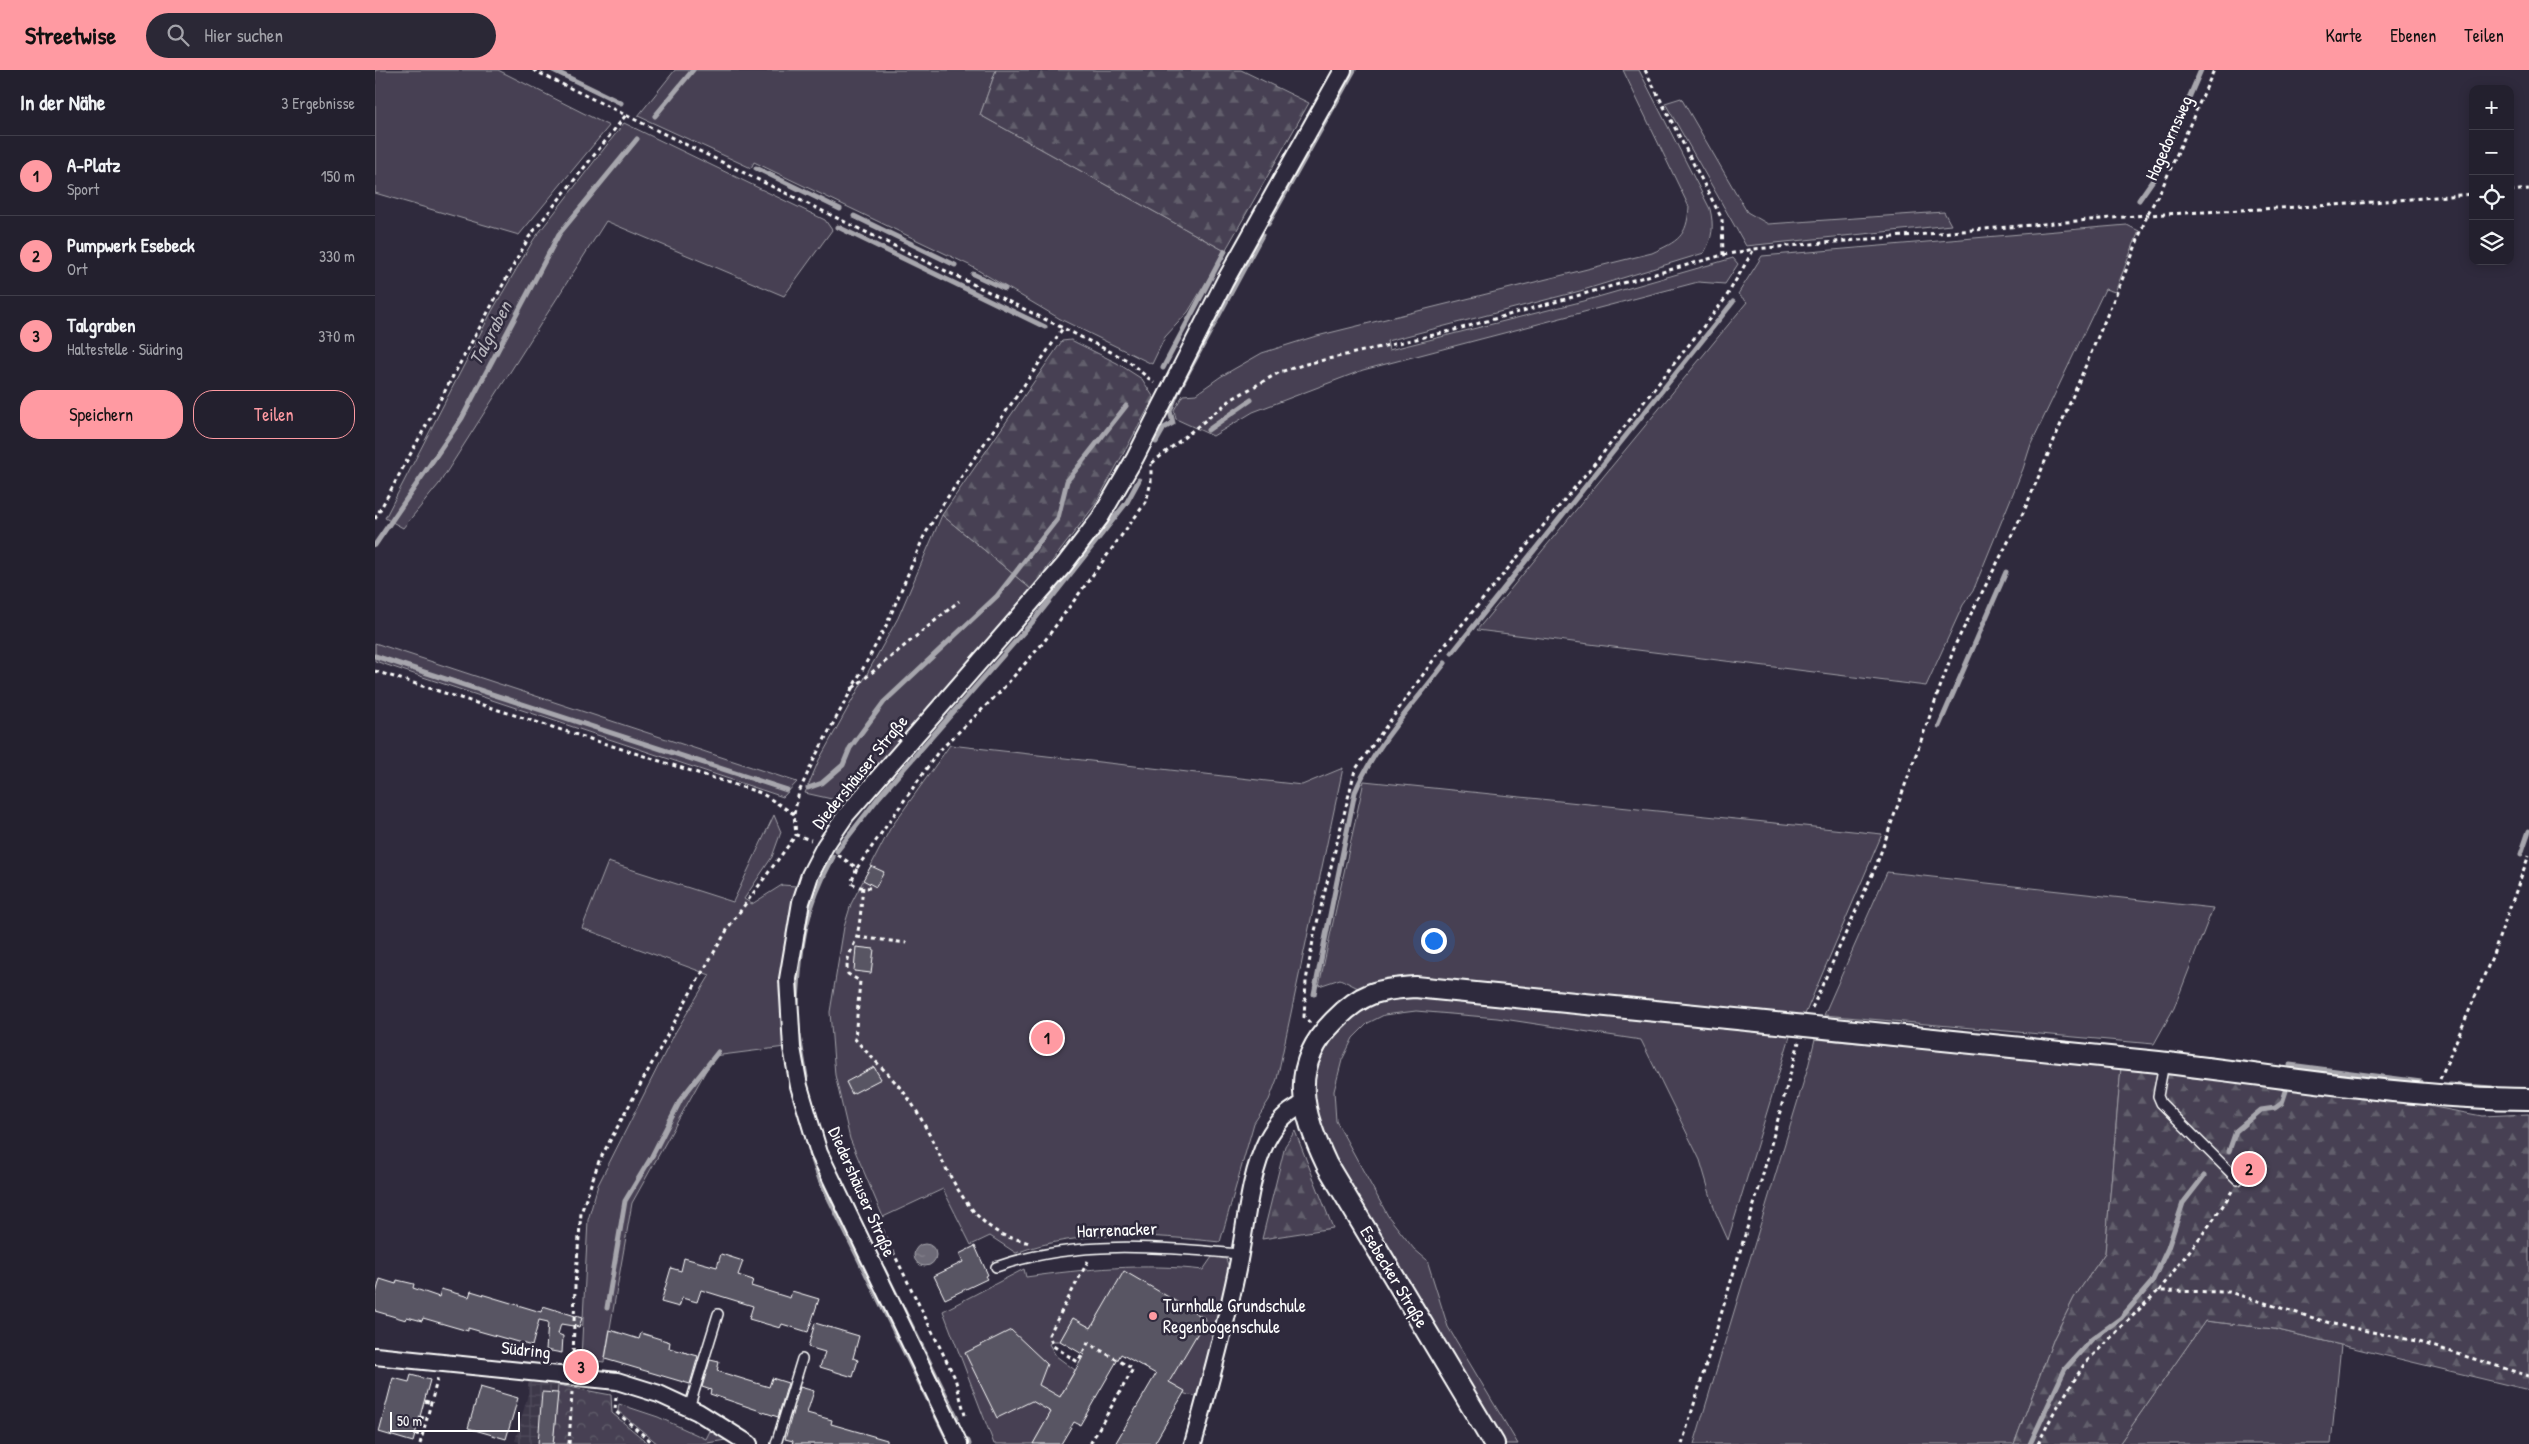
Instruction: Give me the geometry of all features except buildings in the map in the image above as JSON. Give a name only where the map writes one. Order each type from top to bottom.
[{"type":"street","name":"Diedershäuser Straße","points":[[959,1444],[819,1153],[799,1086],[792,1048],[787,980],[801,902],[810,876],[825,846],[846,815],[1064,565],[1100,518],[1135,458],[1166,393],[1225,281],[1343,70]]},
{"type":"street","name":"Esebecker Straße","points":[[1494,1444],[1327,1165],[1311,1132],[1305,1104],[1304,1070],[1310,1052],[1320,1034],[1342,1013],[1363,997],[1383,989],[1415,987],[1804,1026],[2164,1063],[2433,1095],[2529,1099]]},
{"type":"street","points":[[1193,1444],[1226,1324],[1257,1168],[1267,1140],[1280,1120],[1294,1108],[1305,1104]]},
{"type":"street","name":"Südring","points":[[375,1356],[617,1381],[659,1394],[689,1408],[749,1444]]},
{"type":"lane","points":[[2164,1063],[2158,1096],[2161,1103],[2238,1180]]},
{"type":"lane","name":"Harrenacker","points":[[996,1267],[1013,1261],[1040,1256],[1094,1249],[1165,1248],[1240,1254]]},
{"type":"lane","points":[[689,1408],[718,1314]]},
{"type":"lane","points":[[776,1444],[802,1359]]},
{"type":"path","points":[[533,70],[1127,360],[1166,393]]},
{"type":"path","points":[[1645,70],[1722,219],[1723,255]]},
{"type":"path","name":"Hagedornsweg","points":[[1682,1444],[1760,1184],[1804,1026],[1876,866],[1956,643],[2024,511],[2130,262],[2147,215],[2163,188],[2214,70]]},
{"type":"path","points":[[375,519],[529,237],[626,114]]},
{"type":"path","points":[[2514,190],[2529,189]]},
{"type":"path","points":[[870,888],[851,883],[857,868],[938,752],[999,693],[1043,644],[1146,502],[1151,482],[1151,463],[1233,399],[1280,372],[1306,364],[1451,331],[1723,255],[1754,249],[2147,215],[2469,194]]},
{"type":"path","points":[[1320,1034],[1304,1017],[1306,981],[1315,935],[1355,770],[1437,655],[1621,431],[1725,299],[1754,249]]},
{"type":"path","points":[[569,1444],[575,1286],[581,1213],[599,1161],[689,995],[730,925],[796,835],[794,814],[799,792],[815,757],[886,626],[923,536],[1063,328]]},
{"type":"path","points":[[852,689],[959,602]]},
{"type":"path","points":[[375,670],[761,793],[794,814]]},
{"type":"path","points":[[796,835],[825,846]]},
{"type":"path","points":[[2433,1095],[2492,957],[2529,855]]},
{"type":"path","points":[[853,865],[857,868]]},
{"type":"path","points":[[863,887],[857,937],[848,957],[847,970],[847,974],[861,981],[855,1039],[908,1098],[955,1184],[971,1209],[999,1232],[1032,1244],[1040,1256]]},
{"type":"path","points":[[857,937],[907,943]]},
{"type":"path","points":[[2038,1444],[2053,1414],[2085,1363],[2158,1291],[2188,1250],[2215,1219],[2238,1180]]},
{"type":"path","points":[[868,1201],[955,1378],[966,1423]]},
{"type":"path","points":[[1090,1444],[1133,1370],[1088,1344],[1077,1362],[1053,1346],[1049,1335],[1094,1249]]},
{"type":"path","points":[[2158,1291],[2229,1292],[2333,1324],[2416,1341],[2529,1376]]},
{"type":"path","points":[[420,1444],[442,1362]]},
{"type":"path","points":[[617,1381],[615,1411],[654,1444]]},
{"type":"path","points":[[425,1401],[431,1403]]},
{"type":"path","points":[[420,1417],[427,1419]]},
{"type":"path","points":[[415,1434],[422,1436]]},
{"type":"shaded area","points":[[528,1382],[558,1385],[553,1444],[519,1444],[519,1442],[515,1441],[528,1394]]},
{"type":"green space","points":[[375,70],[498,70],[609,126],[519,235],[375,193]]},
{"type":"green space","points":[[675,70],[996,70],[980,115],[1225,251],[1188,312],[1165,337],[1152,364],[1062,320],[969,265],[754,162],[751,168],[638,116]]},
{"type":"green space","points":[[996,70],[1241,70],[1309,103],[1225,251],[980,115]]},
{"type":"green space","points":[[1623,70],[1639,70],[1710,209],[1712,231],[1704,253],[1580,291],[1387,341],[1389,350],[1584,301],[1733,258],[1738,264],[1725,284],[1698,282],[1363,370],[1253,412],[1213,436],[1176,419],[1174,410],[1183,395],[1196,394],[1220,377],[1262,353],[1313,337],[1652,253],[1675,241],[1680,237],[1686,225],[1689,207]]},
{"type":"green space","points":[[1681,98],[1747,212],[1768,224],[1944,212],[1951,225],[1746,246],[1665,103]]},
{"type":"green space","points":[[624,123],[825,220],[832,230],[784,296],[606,221],[439,484],[403,528],[385,518],[492,311],[534,239]]},
{"type":"green space","points":[[2127,225],[2139,231],[2115,292],[2105,289],[2031,444],[2023,469],[1973,591],[1963,605],[1926,686],[1477,630],[1747,302],[1738,294],[1762,256]]},
{"type":"green space","points":[[1071,340],[1117,363],[1142,379],[1154,398],[1095,505],[1031,589],[942,515],[1062,341]]},
{"type":"green space","points":[[942,515],[1031,589],[845,802],[805,793],[819,760],[898,618]]},
{"type":"green space","points":[[375,643],[797,782],[783,797],[375,661]]},
{"type":"green space","points":[[950,745],[1302,785],[1343,768],[1277,1079],[1269,1100],[1254,1123],[1220,1242],[1169,1237],[1091,1237],[1040,1245],[1016,1253],[990,1236],[971,1245],[943,1189],[883,1217],[850,1139],[835,1075],[830,1012],[844,927],[851,904],[890,829]]},
{"type":"green space","points":[[1364,781],[1882,834],[1803,1019],[1360,989],[1340,979],[1319,986]]},
{"type":"green space","points":[[774,815],[781,832],[772,857],[744,899],[752,904],[782,885],[796,886],[782,982],[785,1047],[714,1056],[632,1203],[604,1362],[581,1359],[588,1220],[598,1185],[675,1033],[710,975],[582,928],[608,862],[733,902]]},
{"type":"green space","points":[[1887,872],[2213,908],[2174,1008],[2154,1044],[1824,1015]]},
{"type":"green space","points":[[1408,995],[1791,1033],[1728,1240],[1715,1211],[1700,1160],[1641,1040],[1497,1018],[1416,1011],[1384,1015],[1368,1023],[1353,1038],[1342,1060],[1334,1091],[1336,1121],[1388,1216],[1414,1249],[1427,1260],[1448,1327],[1518,1444],[1503,1444],[1325,1143],[1313,1095],[1316,1062],[1332,1033],[1370,1003]]},
{"type":"green space","points":[[1815,1039],[2121,1067],[2105,1253],[2074,1298],[2054,1338],[2014,1444],[1694,1444]]},
{"type":"green space","points":[[2121,1067],[2348,1091],[2482,1116],[2529,1114],[2529,1390],[2274,1329],[2205,1321],[2119,1444],[2014,1444],[2054,1338],[2074,1298],[2105,1253]]},
{"type":"green space","points":[[1295,1131],[1333,1228],[1262,1239],[1285,1146]]},
{"type":"green space","points":[[1212,1257],[1226,1259],[1230,1271],[1199,1397],[1185,1394],[1184,1391],[1169,1382],[1100,1313],[1091,1328],[1073,1318],[1060,1341],[1053,1341],[1049,1344],[1056,1356],[1075,1370],[1033,1444],[994,1444],[943,1311],[1024,1269],[1026,1277],[1137,1267],[1203,1270]]},
{"type":"green space","points":[[2205,1321],[2274,1329],[2341,1345],[2331,1444],[2119,1444]]},
{"type":"green space","points":[[558,1385],[611,1395],[612,1413],[649,1444],[553,1444]]},
{"type":"green space","points":[[619,1404],[658,1417],[706,1439],[711,1429],[726,1440],[701,1444],[658,1444],[618,1411]]},
{"type":"water","points":[[925,1244],[935,1251],[936,1255],[929,1265],[925,1266],[915,1259],[914,1255],[921,1245]]},
{"type":"waterway","points":[[553,70],[621,103]]},
{"type":"waterway","name":"Talgraben","points":[[655,116],[693,70]]},
{"type":"waterway","points":[[1268,224],[1354,70]]},
{"type":"waterway","points":[[2139,200],[2155,177],[2201,70]]},
{"type":"waterway","name":"Talgraben","points":[[375,545],[462,418],[559,234],[637,139]]},
{"type":"waterway","points":[[756,168],[840,209]]},
{"type":"waterway","points":[[854,216],[955,265]]},
{"type":"waterway","points":[[838,227],[1045,327]]},
{"type":"waterway","points":[[1156,442],[1164,428],[1173,423],[1170,411],[1178,391],[1262,235]]},
{"type":"waterway","points":[[1163,368],[1225,251]]},
{"type":"waterway","points":[[973,274],[1005,289]]},
{"type":"waterway","points":[[1452,653],[1733,302]]},
{"type":"waterway","points":[[1208,430],[1251,400]]},
{"type":"waterway","points":[[808,788],[822,783],[843,765],[850,748],[884,702],[997,596],[1058,518],[1067,481],[1126,406]]},
{"type":"waterway","points":[[837,851],[879,797],[1035,619],[1127,502],[1139,480]]},
{"type":"waterway","points":[[1939,726],[2006,572]]},
{"type":"waterway","points":[[375,656],[787,790]]},
{"type":"waterway","points":[[1314,994],[1355,792],[1384,741],[1445,663]]},
{"type":"waterway","points":[[2521,854],[2529,831]]},
{"type":"waterway","points":[[797,1003],[802,945],[810,911],[833,857]]},
{"type":"waterway","points":[[799,1036],[806,1077]]},
{"type":"waterway","points":[[607,1308],[625,1201],[652,1156],[681,1099],[718,1052]]},
{"type":"waterway","points":[[2290,1065],[2421,1082]]},
{"type":"waterway","points":[[2450,1085],[2492,1088]]},
{"type":"waterway","points":[[2229,1151],[2236,1131],[2261,1110],[2275,1108],[2282,1103],[2286,1091]]},
{"type":"waterway","points":[[811,1154],[820,1180],[950,1444]]},
{"type":"waterway","points":[[2030,1444],[2065,1369],[2092,1339],[2121,1318],[2152,1282],[2168,1248],[2183,1203],[2204,1176]]},
{"type":"waterway","points":[[883,1268],[957,1418]]},
{"type":"place","name":"A-Platz","points":[[1047,1038]]},
{"type":"place","name":"Pumpwerk Esebeck","points":[[2249,1169]]},
{"type":"place","name":"Turnhalle Grundschule Regenbogenschule","points":[[1153,1316]]},
{"type":"place","name":"Talgraben","points":[[581,1367]]}]
